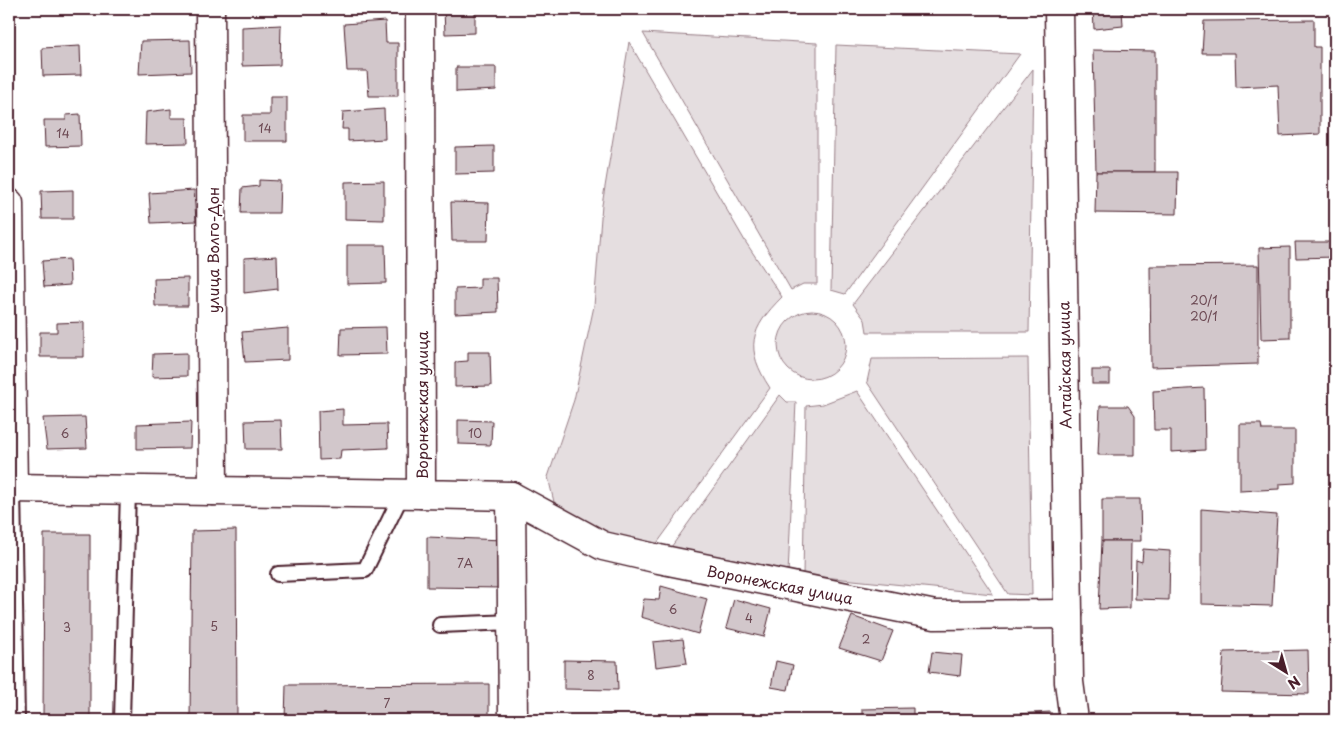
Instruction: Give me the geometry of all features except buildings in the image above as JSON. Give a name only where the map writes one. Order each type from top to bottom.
[{"type":"street","name":"улица Волго-Дон","points":[[210,9],[213,491]]},
{"type":"street","name":"Воронежская улица","points":[[420,9],[412,494],[511,496],[603,546],[659,560],[935,614],[1068,614]]},
{"type":"street","name":"Алтайская улица","points":[[1059,9],[1069,682],[1074,720]]},
{"type":"street","points":[[9,203],[11,488],[412,494]]},
{"type":"street","points":[[511,496],[513,720]]},
{"type":"lane","points":[[11,488],[17,720]]},
{"type":"lane","points":[[122,720],[128,490]]},
{"type":"lane","points":[[278,574],[365,570],[412,494]]},
{"type":"lane","points":[[440,625],[512,622]]},
{"type":"shaded area","points":[[643,33],[817,43],[817,284],[803,284],[791,290]]},
{"type":"shaded area","points":[[629,42],[745,241],[782,297],[763,319],[754,339],[756,361],[770,388],[655,546],[612,540],[576,521],[554,502],[548,477],[574,400],[594,306],[602,205]]},
{"type":"shaded area","points":[[836,45],[1020,54],[845,294],[831,290]]},
{"type":"shaded area","points":[[1033,69],[1029,332],[867,332],[865,320],[853,304]]},
{"type":"shaded area","points":[[812,311],[825,314],[836,321],[843,332],[846,345],[843,358],[836,369],[825,376],[812,379],[799,376],[788,369],[781,358],[778,345],[781,332],[788,321],[799,314]]},
{"type":"shaded area","points":[[1028,358],[1032,595],[1008,594],[867,382],[872,359]]},
{"type":"shaded area","points":[[857,391],[993,594],[803,575],[806,406],[823,404]]},
{"type":"shaded area","points":[[780,395],[787,402],[796,402],[788,574],[669,550]]}]
